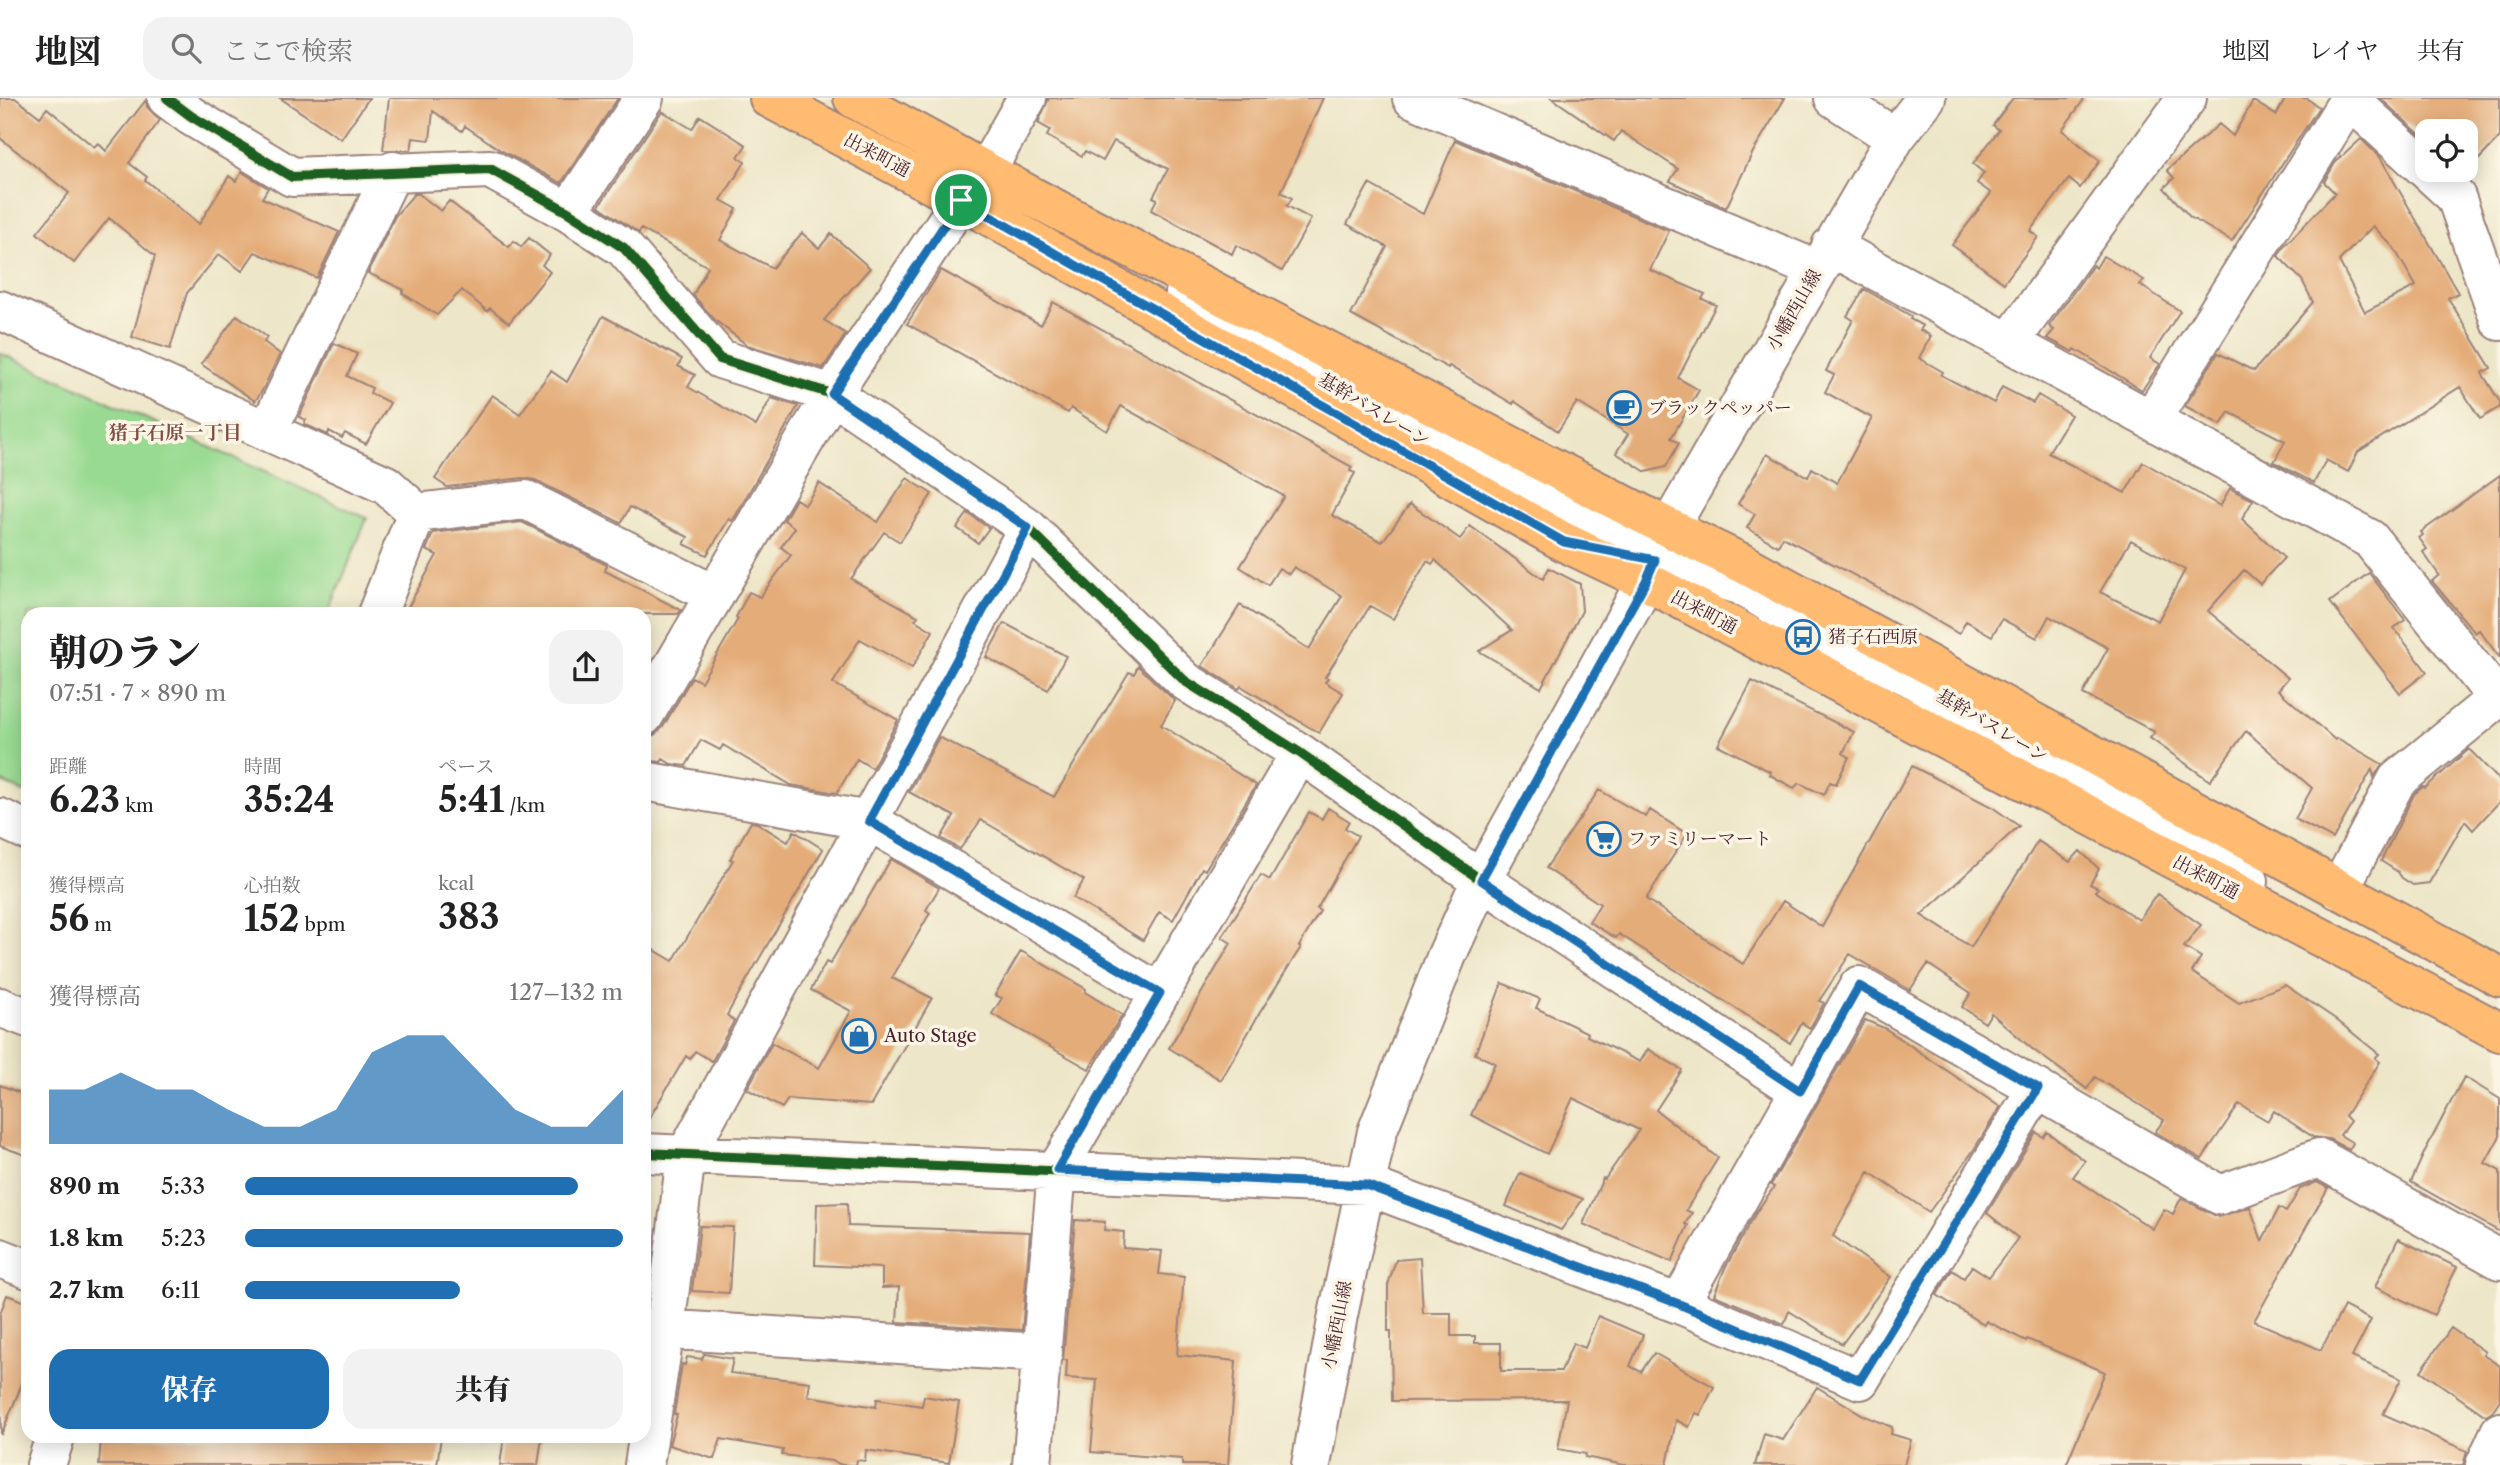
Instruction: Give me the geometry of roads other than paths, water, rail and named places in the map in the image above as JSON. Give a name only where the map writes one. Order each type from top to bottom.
[{"type":"main road","name":"出来町通","points":[[769,98],[961,200],[1564,542],[1746,565],[2500,977]]},
{"type":"main road","name":"出来町通","points":[[853,98],[1658,553],[2391,974],[2500,1032]]},
{"type":"street","points":[[167,98],[191,116],[292,177],[490,169],[568,212],[624,248],[720,359],[832,394],[1028,528],[1185,681],[1300,753],[1481,880],[1800,1091]]},
{"type":"street","points":[[568,212],[644,98]]},
{"type":"street","points":[[651,704],[832,394],[961,200],[986,172],[1027,98]]},
{"type":"street","points":[[1412,98],[1824,258],[2009,343],[2370,539],[2499,697],[2397,780],[2339,890]]},
{"type":"street","points":[[1834,98],[1895,138]]},
{"type":"street","name":"小幡西山線","points":[[1311,1465],[1338,1315],[1377,1132],[1447,956],[1481,880],[1658,553],[1824,258],[1895,138],[1927,98]]},
{"type":"street","points":[[2009,343],[2187,98]]},
{"type":"street","points":[[2151,420],[2349,98],[2456,197],[2500,321]]},
{"type":"street","points":[[268,430],[393,171]]},
{"type":"street","points":[[0,310],[386,485],[417,513],[526,500],[715,595]]},
{"type":"street","points":[[380,607],[417,513]]},
{"type":"street","points":[[651,1370],[654,1329],[686,1155],[1028,528]]},
{"type":"street","points":[[1032,1465],[1057,1170],[1300,753]]},
{"type":"street","points":[[651,781],[869,821],[1160,993]]},
{"type":"street","points":[[0,818],[21,828]]},
{"type":"street","points":[[1679,1304],[1859,986],[2220,1195],[2319,1158],[2500,1259]]},
{"type":"street","points":[[0,1007],[21,1015]]},
{"type":"street","points":[[651,1153],[1366,1185],[1679,1304],[1860,1380],[2038,1088]]},
{"type":"street","points":[[0,1258],[21,1266]]},
{"type":"street","points":[[654,1329],[1043,1353]]},
{"type":"street","points":[[2485,1465],[2500,1432]]},
{"type":"street","points":[[46,1465],[53,1443]]},
{"type":"street","points":[[644,1465],[646,1443]]},
{"type":"place","name":"ブラックペッパー","points":[[1624,408]]},
{"type":"place","name":"猪子石西原","points":[[1803,637]]},
{"type":"place","name":"ファミリーマート","points":[[1604,839]]},
{"type":"place","name":"Auto Stage","points":[[859,1036]]},
{"type":"district","name":"猪子石原一丁目","points":[[175,432]]}]
